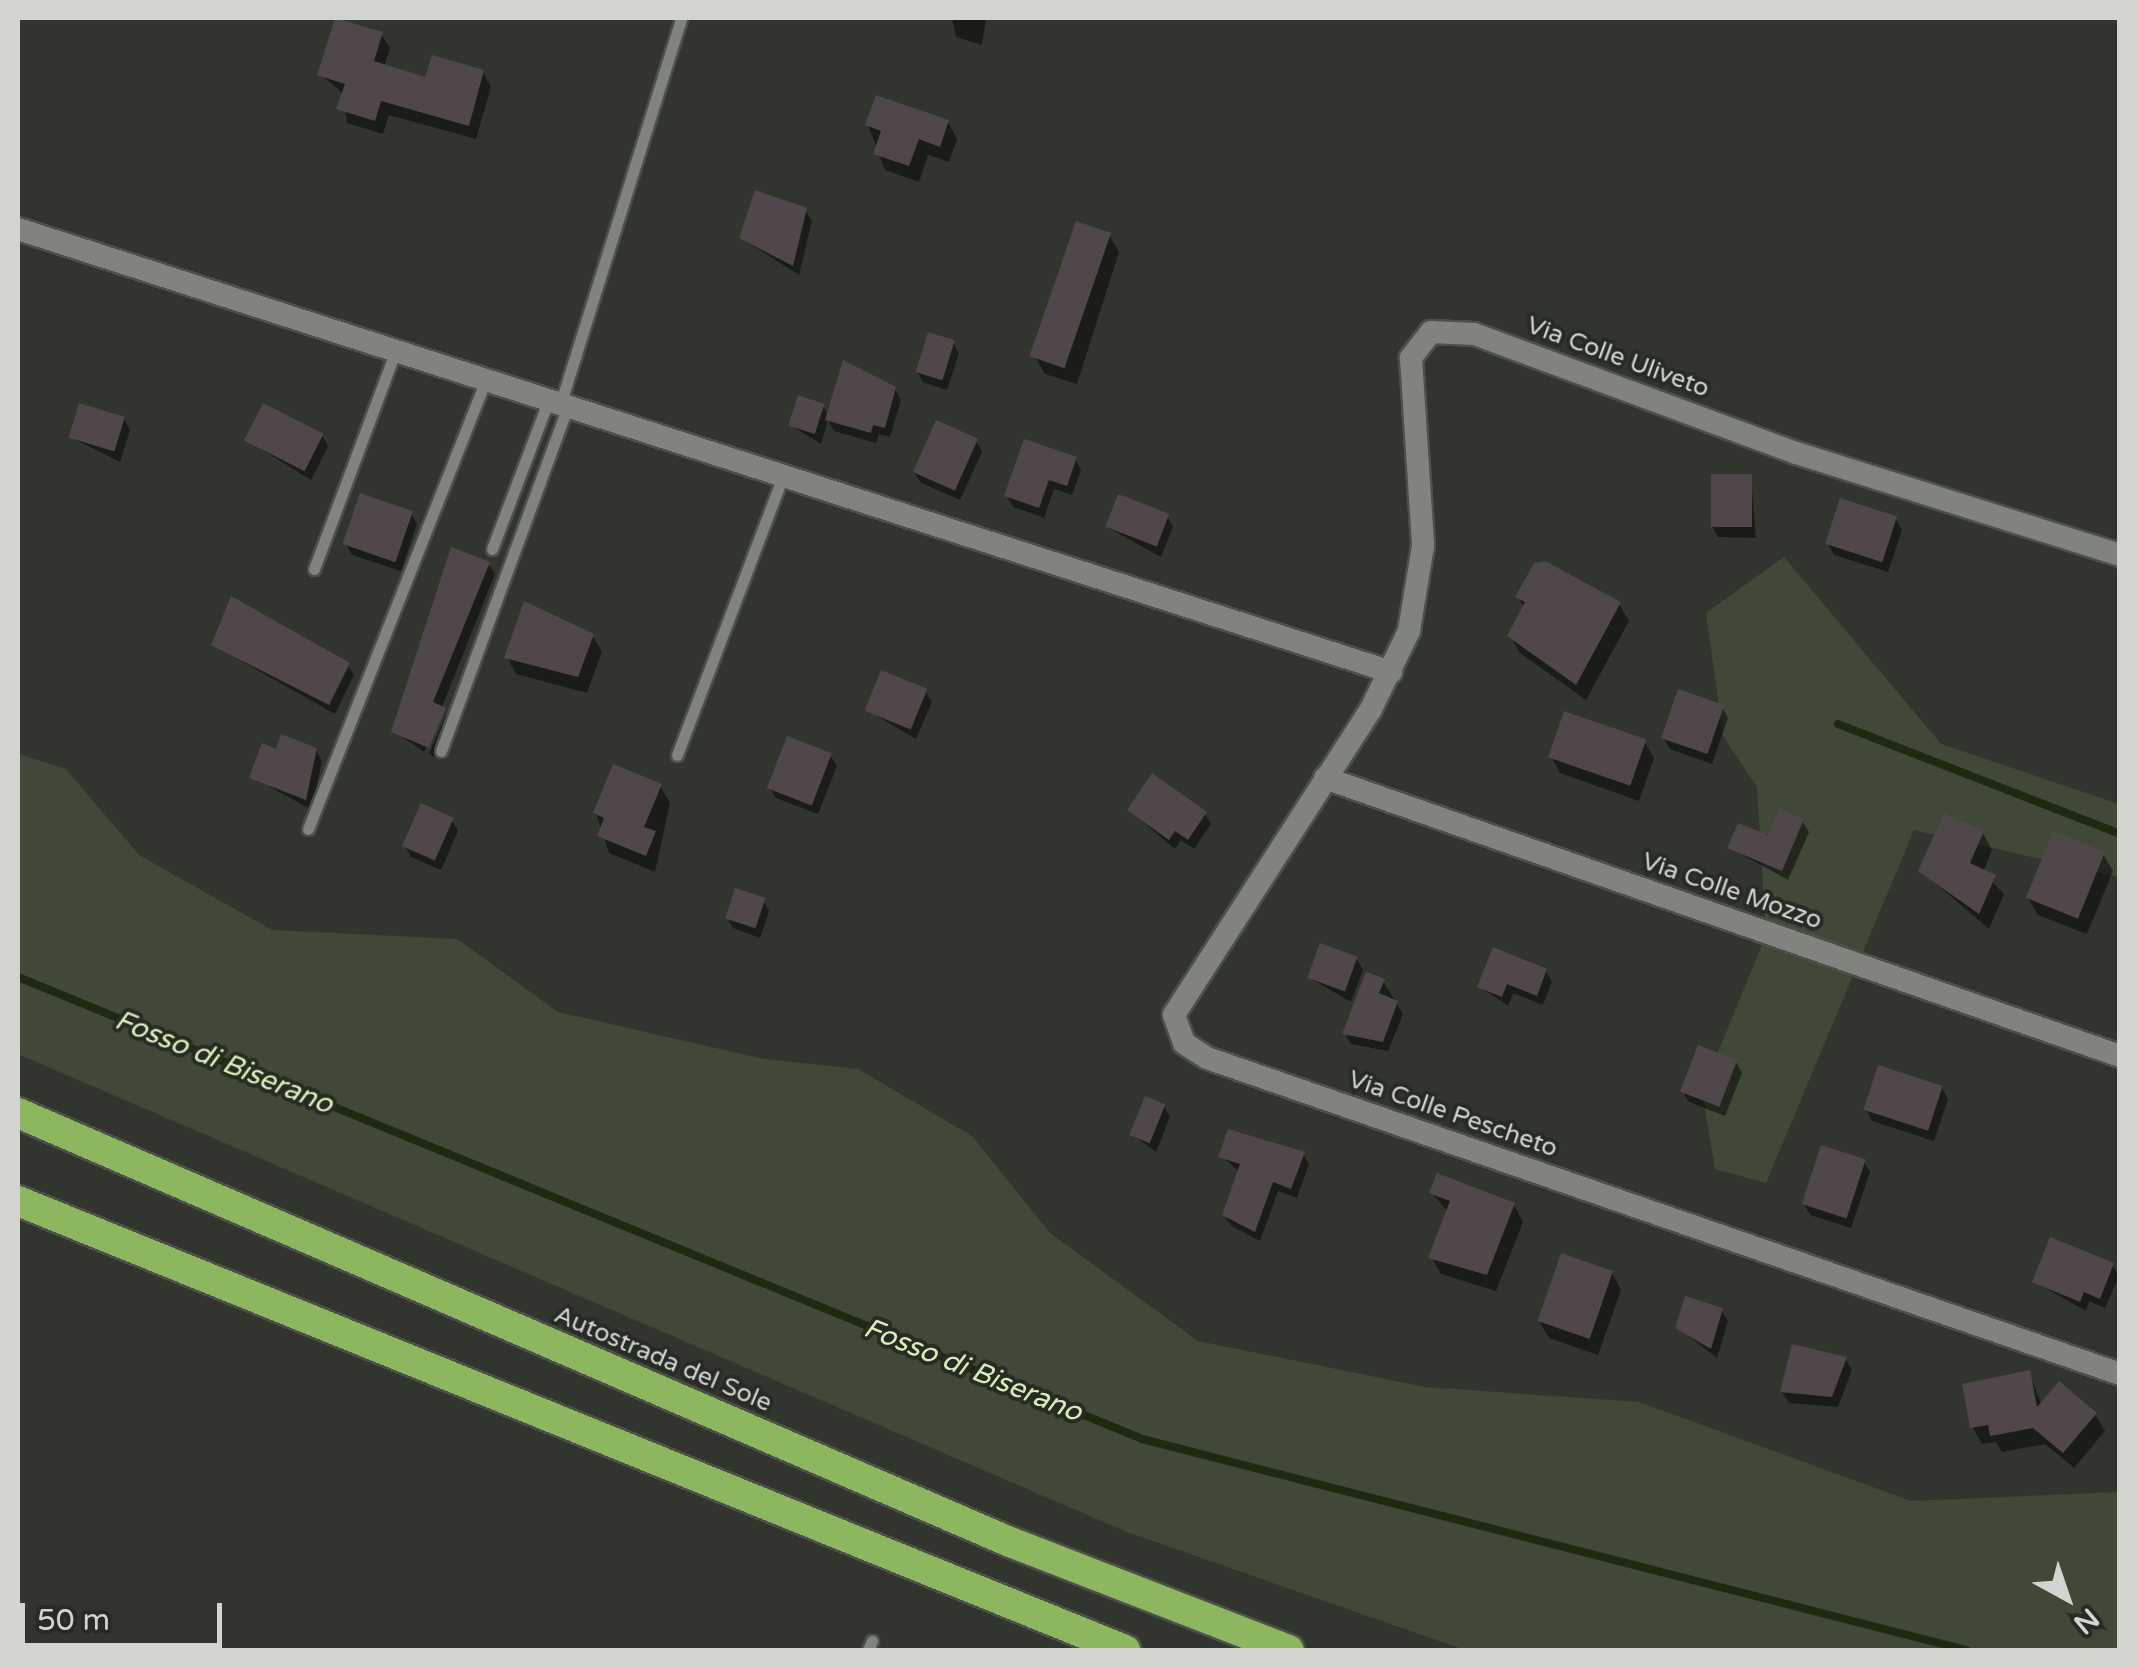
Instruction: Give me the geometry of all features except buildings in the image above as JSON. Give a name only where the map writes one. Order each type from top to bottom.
[{"type":"highway","name":"Autostrada del Sole","points":[[18,1113],[1010,1542],[1289,1650]]},
{"type":"highway","points":[[18,1200],[1125,1650]]},
{"type":"street","points":[[18,229],[1391,672]]},
{"type":"street","name":"Via Colle Uliveto","points":[[1391,672],[1415,610],[1422,546],[1411,358],[1440,329],[2120,555]]},
{"type":"street","name":"Via Colle Pescheto","points":[[1391,672],[1179,1002],[1174,1022],[1190,1048],[2120,1374]]},
{"type":"street","name":"Via Colle Mozzo","points":[[1326,778],[2120,1056]]},
{"type":"lane","points":[[441,751],[559,402],[681,18]]},
{"type":"lane","points":[[314,569],[396,350]]},
{"type":"lane","points":[[308,829],[486,378]]},
{"type":"lane","points":[[492,550],[559,402]]},
{"type":"lane","points":[[677,755],[784,474]]},
{"type":"green space","points":[[1784,557],[1941,744],[2119,804],[2119,877],[1914,830],[1766,1183],[1715,1169],[1702,1091],[1766,935],[1757,787],[1723,736],[1706,613]]},
{"type":"green space","points":[[18,754],[66,769],[139,855],[272,930],[457,939],[558,1012],[764,1059],[858,1069],[972,1136],[1050,1233],[1198,1341],[1425,1387],[1639,1402],[1911,1501],[2119,1492],[2119,1650],[1465,1650],[1127,1532],[18,1054]]},
{"type":"waterway","points":[[1838,724],[2120,834]]},
{"type":"waterway","name":"Fosso di Biserano","points":[[18,977],[1142,1439],[1966,1650]]}]
